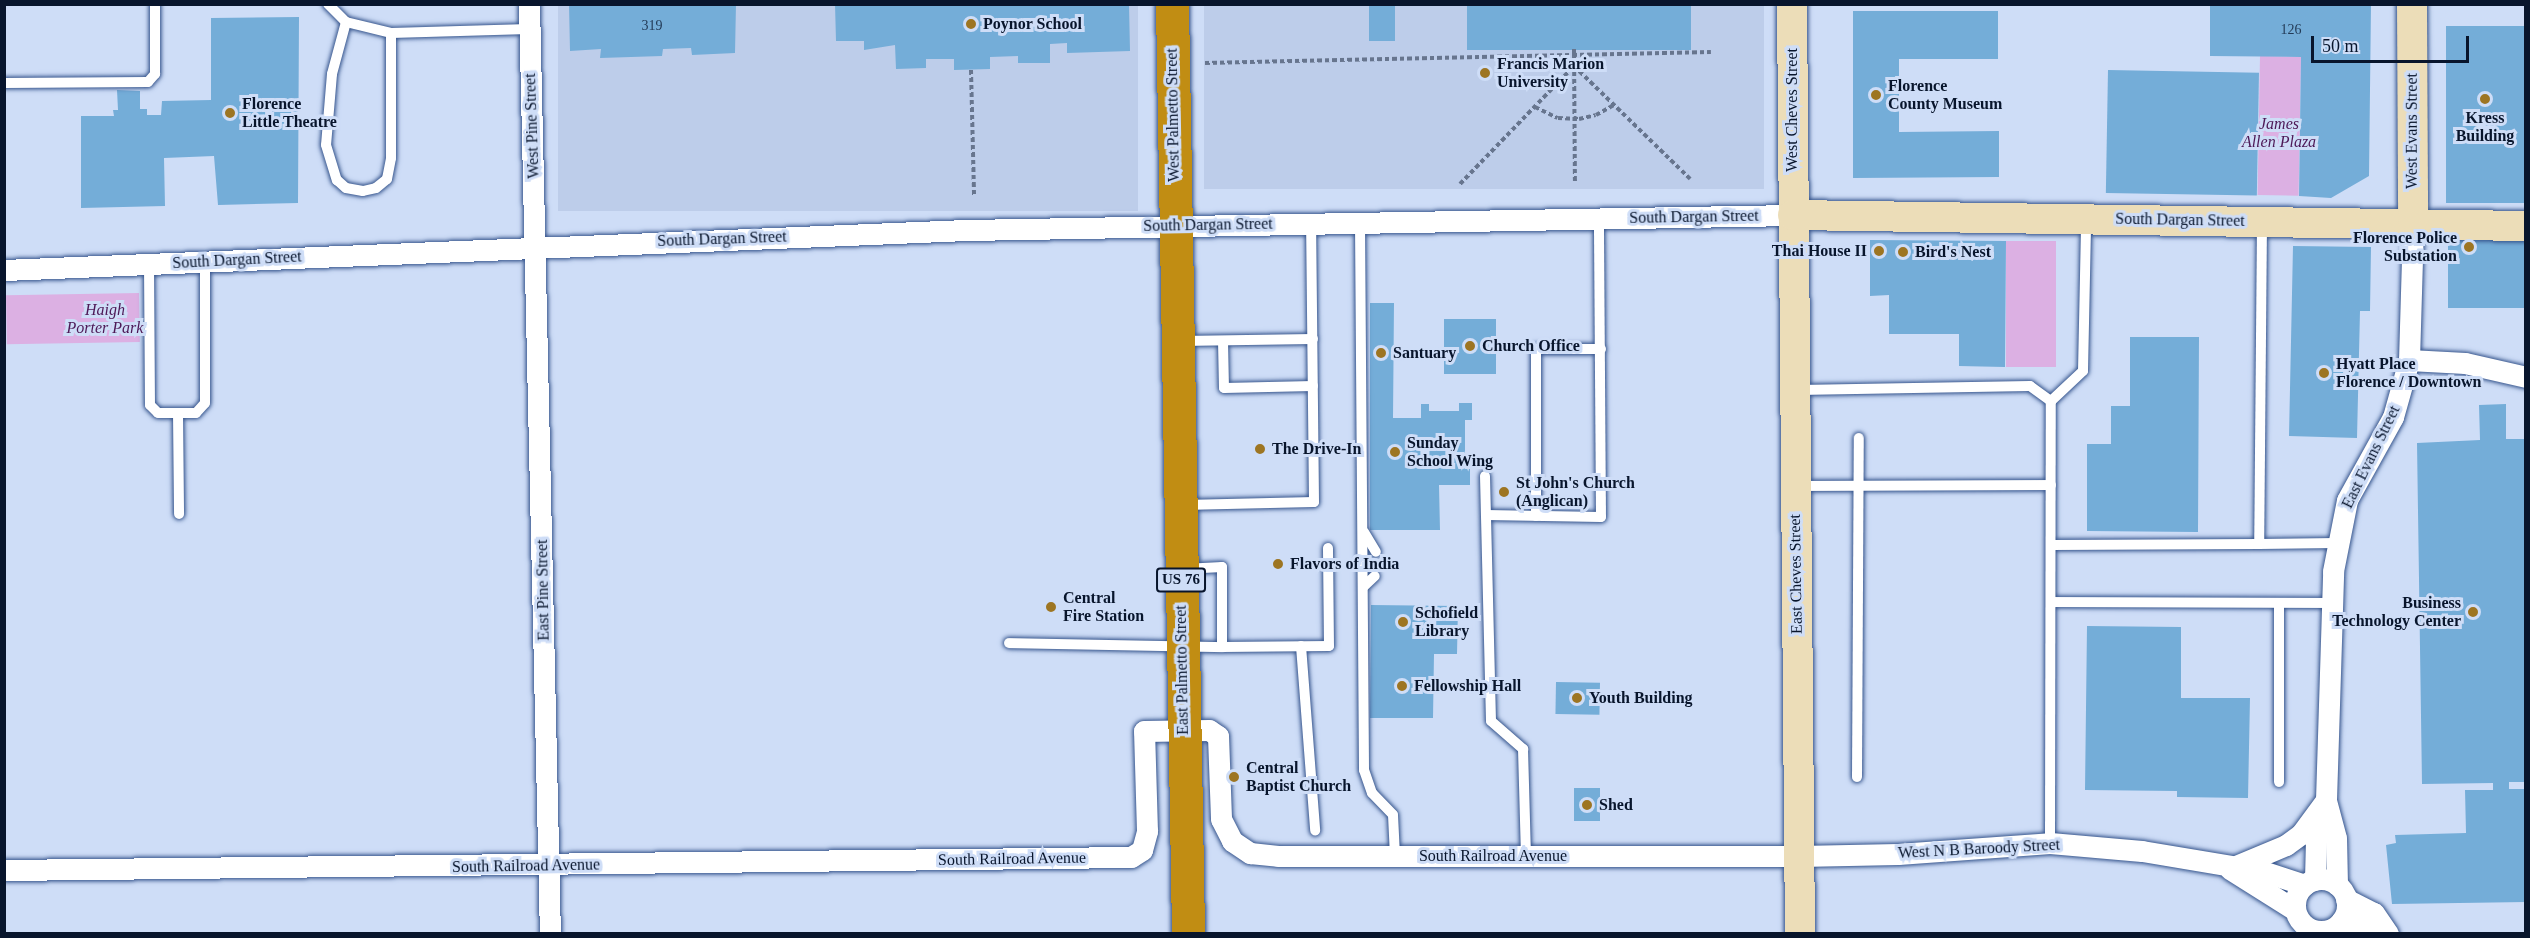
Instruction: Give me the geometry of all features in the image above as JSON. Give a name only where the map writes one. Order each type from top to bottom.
[{"type":"highway","name":"West Palmetto Street","points":[[1172,4],[1174,226]]},
{"type":"highway","name":"East Palmetto Street","points":[[1174,226],[1188,933]]},
{"type":"street","name":"West Pine Street","points":[[529,4],[535,247]]},
{"type":"street","name":"West Cheves Street","points":[[1792,4],[1793,215]]},
{"type":"street","name":"West Evans Street","points":[[2412,4],[2413,222]]},
{"type":"street","name":"South Dargan Street","points":[[4,270],[535,247],[1174,226],[1793,215],[2413,222],[2526,226]]},
{"type":"street","name":"East Cheves Street","points":[[1793,215],[1800,933]]},
{"type":"street","name":"East Evans Street","points":[[2310,882],[2316,839],[2326,800],[2331,603],[2336,543],[2351,493],[2393,417],[2409,360],[2413,222]]},
{"type":"street","name":"East Pine Street","points":[[535,247],[550,933]]},
{"type":"street","points":[[2409,360],[2465,363],[2526,377]]},
{"type":"street","name":"South Railroad Avenue","points":[[4,870],[1131,857],[1142,850],[1146,831],[1144,731],[1184,730],[1216,731],[1221,819],[1226,832],[1241,849],[1278,856],[1799,856]]},
{"type":"street","name":"East Evans Street","points":[[2326,800],[2336,838],[2342,892]]},
{"type":"street","points":[[2230,868],[2286,845],[2301,834],[2326,800]]},
{"type":"street","name":"West N B Baroody Street","points":[[1799,856],[1898,854],[2050,843],[2142,851],[2230,868],[2262,871],[2310,882]]},
{"type":"street","name":"West N B Baroody Street","points":[[2230,868],[2295,910]]},
{"type":"street","points":[[2378,933],[2337,927],[2313,932],[2301,923],[2295,910],[2296,896],[2310,882],[2342,892],[2374,913],[2388,933]]},
{"type":"street","points":[[2337,927],[2342,892]]},
{"type":"lane","points":[[4,83],[148,82],[155,74],[155,4]]},
{"type":"lane","points":[[328,4],[346,22],[391,33],[529,29]]},
{"type":"lane","points":[[346,22],[332,74],[326,146],[337,180],[346,188],[363,191],[376,188],[387,179],[392,158],[391,33]]},
{"type":"lane","points":[[1486,515],[1601,517],[1599,219]]},
{"type":"lane","points":[[2050,843],[2051,401],[2083,371],[2086,219]]},
{"type":"lane","points":[[2259,544],[2262,222]]},
{"type":"lane","points":[[1360,223],[1364,770],[1372,793],[1393,815],[1395,856]]},
{"type":"lane","points":[[1179,506],[1314,502],[1311,224]]},
{"type":"lane","points":[[149,264],[150,405],[158,413],[196,413],[205,403],[206,261]]},
{"type":"lane","points":[[1177,341],[1223,340],[1248,344],[1286,344],[1313,339]]},
{"type":"lane","points":[[1223,340],[1224,388],[1248,382],[1286,381],[1313,386]]},
{"type":"lane","points":[[1536,516],[1536,349],[1601,349]]},
{"type":"lane","points":[[1795,390],[2031,386],[2051,401]]},
{"type":"lane","points":[[178,413],[179,514]]},
{"type":"lane","points":[[1857,777],[1859,438]]},
{"type":"lane","points":[[1485,476],[1491,721],[1522,749],[1526,856]]},
{"type":"lane","points":[[1795,486],[2051,485]]},
{"type":"lane","points":[[1362,529],[1376,552]]},
{"type":"lane","points":[[2051,545],[2336,543]]},
{"type":"lane","points":[[1009,643],[1329,646],[1328,548]]},
{"type":"lane","points":[[1180,569],[1222,567],[1222,646]]},
{"type":"lane","points":[[1363,587],[1375,576]]},
{"type":"lane","points":[[2050,602],[2331,603]]},
{"type":"lane","points":[[2278,603],[2279,782]]},
{"type":"lane","points":[[1301,646],[1315,830]]},
{"type":"path","points":[[1574,49],[1575,182]]},
{"type":"path","points":[[1205,63],[1712,52]]},
{"type":"path","points":[[1574,66],[1690,179]]},
{"type":"path","points":[[1460,184],[1574,66]]},
{"type":"path","points":[[971,70],[974,196]]},
{"type":"path","points":[[1534,107],[1558,118],[1574,119],[1596,116],[1614,105]]},
{"type":"shaded area","points":[[558,5],[1138,5],[1138,211],[558,211]]},
{"type":"shaded area","name":"Francis Marion University","points":[[1204,5],[1764,5],[1764,189],[1204,189]]},
{"type":"green space","name":"James Allen Plaza","points":[[2260,56],[2301,57],[2299,196],[2258,195]]},
{"type":"green space","points":[[2006,241],[2056,241],[2056,367],[2006,367]]},
{"type":"green space","name":"Haigh Porter Park","points":[[139,293],[140,342],[7,344],[6,295]]},
{"type":"building","points":[[569,4],[736,4],[735,53],[692,55],[691,48],[663,49],[662,56],[600,58],[601,49],[570,51]]},
{"type":"building","points":[[835,4],[1129,4],[1130,51],[1067,53],[1067,43],[1050,44],[1050,63],[1018,63],[1018,56],[990,57],[990,69],[954,70],[954,59],[926,59],[926,68],[896,69],[895,45],[864,50],[864,41],[836,41]]},
{"type":"building","points":[[1369,4],[1395,4],[1395,41],[1369,41]]},
{"type":"building","points":[[1467,4],[1691,4],[1691,50],[1467,50]]},
{"type":"building","points":[[2210,4],[2371,4],[2369,176],[2331,198],[2299,196],[2301,57],[2210,56]]},
{"type":"building","name":"Florence County Museum","points":[[1853,11],[1998,11],[1998,59],[1899,59],[1899,132],[1999,131],[1999,177],[1853,178]]},
{"type":"building","name":"Florence Little Theatre","points":[[299,17],[298,203],[218,205],[214,156],[164,158],[165,206],[81,208],[81,116],[114,116],[113,110],[118,110],[117,90],[140,91],[140,109],[147,109],[147,115],[161,115],[162,101],[211,100],[211,18]]},
{"type":"building","points":[[2446,26],[2526,26],[2526,203],[2446,203]]},
{"type":"building","points":[[2108,70],[2259,73],[2257,196],[2106,193]]},
{"type":"building","points":[[2448,237],[2526,237],[2526,308],[2448,308]]},
{"type":"building","points":[[1870,240],[2006,241],[2005,367],[1959,366],[1959,334],[1889,334],[1889,295],[1870,296]]},
{"type":"building","name":"Hyatt Place Florence / Downtown","points":[[2293,246],[2371,247],[2370,311],[2360,311],[2357,438],[2289,436]]},
{"type":"building","points":[[1370,303],[1394,303],[1393,418],[1421,418],[1421,404],[1429,404],[1429,411],[1459,411],[1459,403],[1472,403],[1472,420],[1465,420],[1465,466],[1470,466],[1470,485],[1439,485],[1440,530],[1370,530]]},
{"type":"building","name":"Church Office","points":[[1444,319],[1496,319],[1496,374],[1444,374]]},
{"type":"building","points":[[2130,337],[2199,337],[2198,532],[2087,531],[2087,444],[2111,444],[2111,406],[2130,406]]},
{"type":"building","name":"Business Technology Center","points":[[2506,404],[2506,439],[2526,439],[2526,782],[2509,782],[2509,789],[2526,789],[2526,902],[2392,904],[2386,845],[2396,843],[2395,835],[2466,833],[2465,790],[2493,790],[2493,783],[2422,784],[2417,443],[2480,440],[2479,405]]},
{"type":"building","name":"Fellowship Hall","points":[[1371,605],[1458,606],[1457,654],[1434,654],[1433,718],[1370,718]]},
{"type":"building","points":[[2087,626],[2181,627],[2181,698],[2250,698],[2248,798],[2177,797],[2177,791],[2085,790]]},
{"type":"building","name":"Youth Building","points":[[1556,682],[1600,683],[1599,715],[1555,714]]},
{"type":"building","name":"Shed","points":[[1574,788],[1600,788],[1600,821],[1574,821]]},
{"type":"place","name":"Poynor School","points":[[971,24]]},
{"type":"place","name":"Francis Marion University","points":[[1485,73]]},
{"type":"place","name":"Florence County Museum","points":[[1876,95]]},
{"type":"place","name":"Kress Building","points":[[2485,99]]},
{"type":"place","name":"Florence Little Theatre","points":[[230,113]]},
{"type":"place","name":"Florence Police Substation","points":[[2469,247]]},
{"type":"place","name":"Thai House II","points":[[1879,251]]},
{"type":"place","name":"Bird's Nest","points":[[1903,252]]},
{"type":"place","name":"Church Office","points":[[1470,346]]},
{"type":"place","name":"Santuary","points":[[1381,353]]},
{"type":"place","name":"Hyatt Place Florence / Downtown","points":[[2324,373]]},
{"type":"place","name":"The Drive-In","points":[[1260,449]]},
{"type":"place","name":"Sunday School Wing","points":[[1395,452]]},
{"type":"place","name":"St John's Church (Anglican)","points":[[1504,492]]},
{"type":"place","name":"Flavors of India","points":[[1278,564]]},
{"type":"place","name":"Central Fire Station","points":[[1051,607]]},
{"type":"place","name":"Business Technology Center","points":[[2473,612]]},
{"type":"place","name":"Schofield Library","points":[[1403,622]]},
{"type":"place","name":"Fellowship Hall","points":[[1402,686]]},
{"type":"place","name":"Youth Building","points":[[1577,698]]},
{"type":"place","name":"Central Baptist Church","points":[[1234,777]]},
{"type":"place","name":"Shed","points":[[1587,805]]}]
